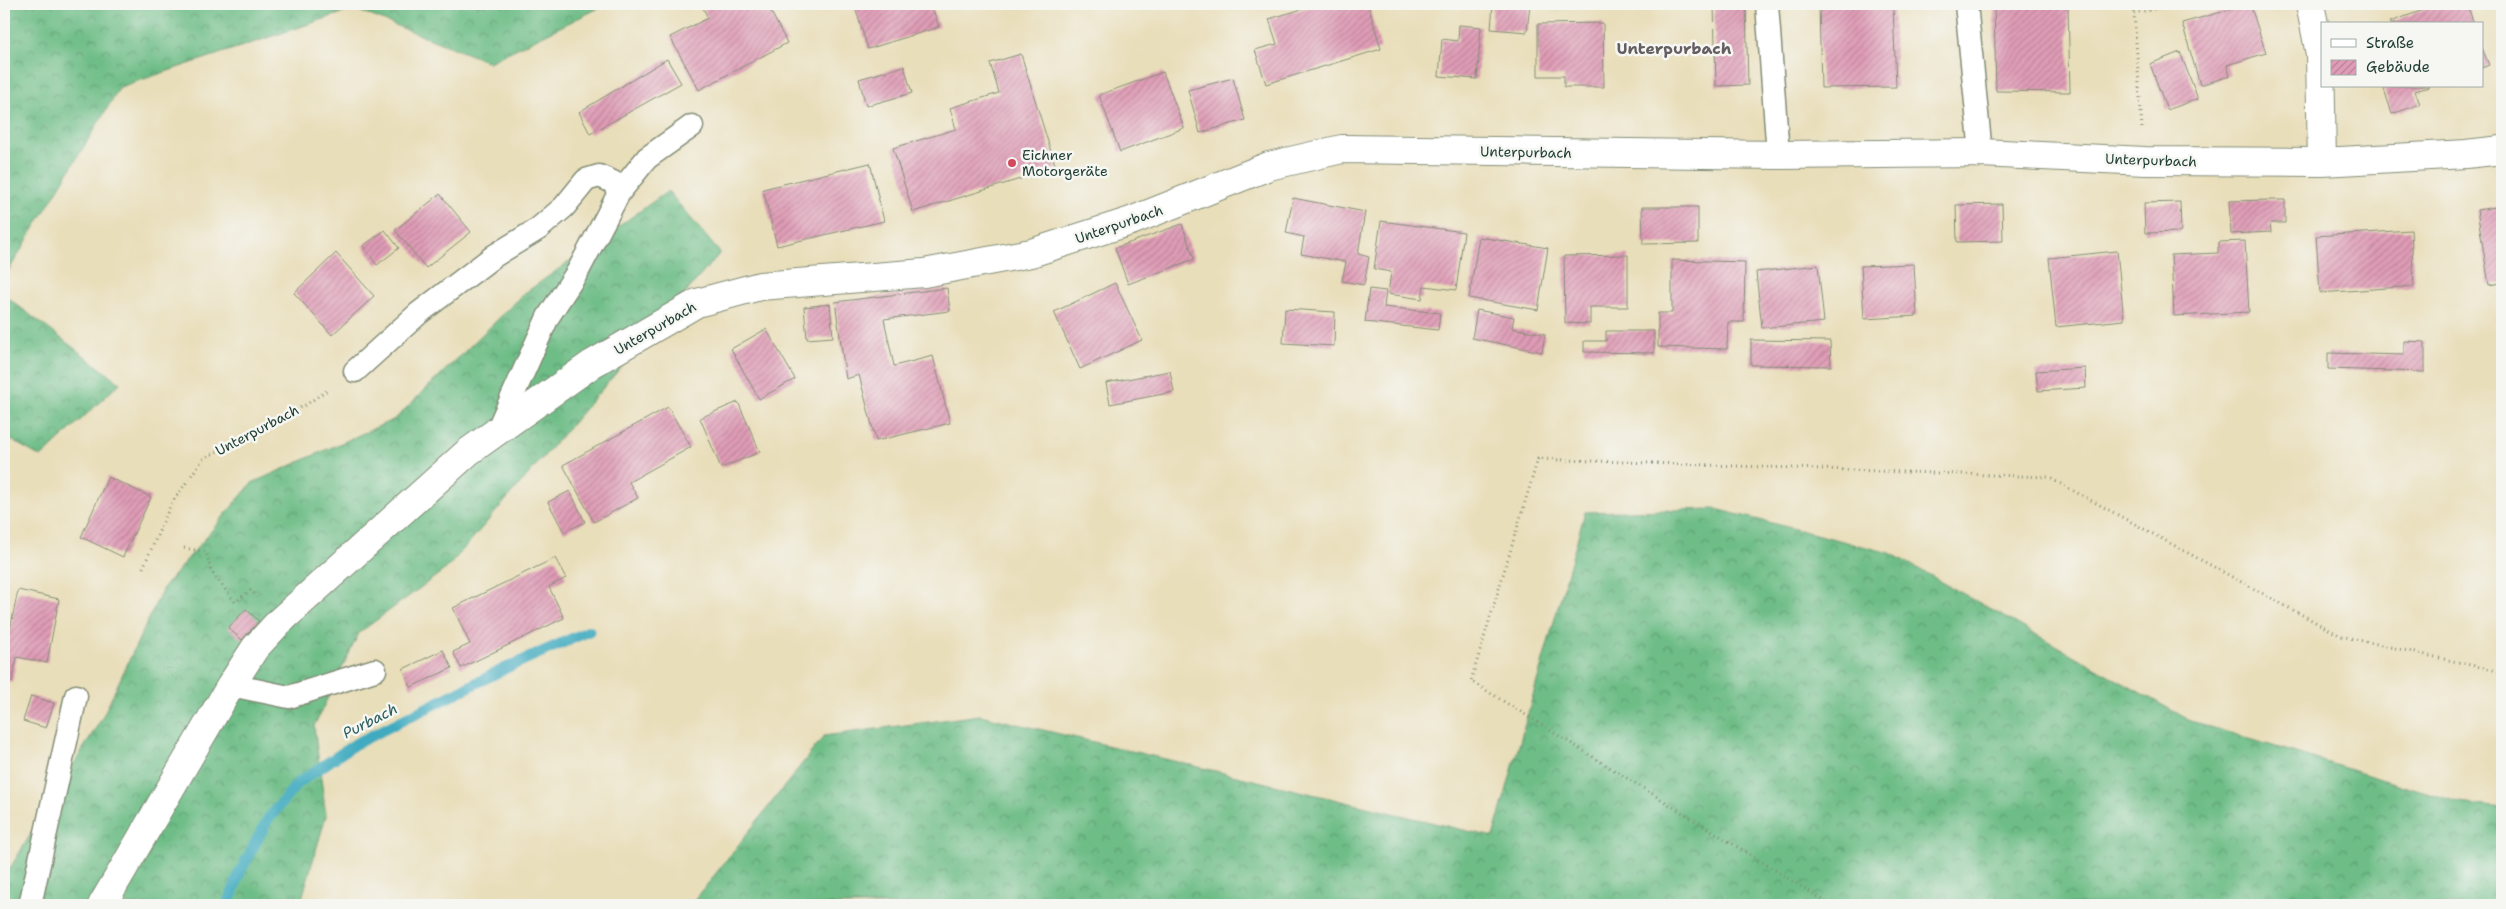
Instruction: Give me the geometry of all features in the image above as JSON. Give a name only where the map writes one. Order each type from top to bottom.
[{"type":"street","points":[[2310,4],[2320,54],[2322,162]]},
{"type":"street","name":"Unterpurbach","points":[[102,905],[231,685],[255,648],[279,622],[468,452],[592,364],[696,303],[760,286],[924,273],[1031,253],[1131,222],[1269,166],[1342,149],[1778,155],[1981,153],[2145,161],[2322,162],[2466,154],[2502,150]]},
{"type":"lane","points":[[1767,4],[1778,155]]},
{"type":"lane","points":[[1966,4],[1981,153]]},
{"type":"lane","points":[[495,434],[548,317],[578,271],[619,193],[647,158],[692,126]]},
{"type":"lane","points":[[355,370],[419,313],[494,256],[538,229],[564,207],[586,180],[599,176],[613,182],[619,193]]},
{"type":"lane","points":[[231,685],[289,697],[375,670]]},
{"type":"lane","points":[[30,905],[76,696]]},
{"type":"path","points":[[2145,161],[2134,13],[2180,4]]},
{"type":"path","name":"Unterpurbach","points":[[143,568],[171,504],[204,459],[307,404],[355,370]]},
{"type":"path","points":[[1831,905],[1471,681],[1538,459],[2048,477],[2341,636],[2502,672]]},
{"type":"path","points":[[184,548],[206,552],[211,571],[235,602],[251,590],[279,622]]},
{"type":"green space","points":[[4,4],[607,4],[489,62],[354,9],[120,87],[4,278]]},
{"type":"green space","points":[[668,191],[720,253],[447,568],[359,633],[314,726],[326,816],[300,905],[4,905],[4,878],[102,718],[163,588],[252,483],[395,419],[525,293]]},
{"type":"green space","points":[[4,295],[120,383],[41,457],[4,436]]},
{"type":"green space","points":[[1716,509],[1890,553],[2191,721],[2459,803],[2502,808],[2502,905],[691,905],[824,736],[980,715],[1493,837],[1585,512]]},
{"type":"building","points":[[701,4],[767,4],[787,43],[699,90],[670,37],[708,18]]},
{"type":"building","points":[[854,4],[931,4],[939,27],[868,49]]},
{"type":"building","points":[[1319,4],[1368,4],[1381,49],[1266,84],[1255,50],[1277,44],[1269,19]]},
{"type":"building","points":[[1493,4],[1530,4],[1527,32],[1491,29]]},
{"type":"building","points":[[1714,4],[1746,4],[1748,85],[1716,86]]},
{"type":"building","points":[[1819,4],[1893,4],[1896,87],[1821,88]]},
{"type":"building","points":[[1994,4],[2068,4],[2070,92],[1996,91]]},
{"type":"building","points":[[2250,4],[2266,53],[2227,65],[2230,76],[2200,85],[2182,23]]},
{"type":"building","points":[[2440,4],[2467,4],[2473,22],[2390,22]]},
{"type":"building","points":[[1603,23],[1604,87],[1564,87],[1564,76],[1538,76],[1538,24]]},
{"type":"building","points":[[1459,25],[1481,27],[1477,79],[1439,76],[1442,39],[1458,41]]},
{"type":"building","points":[[2180,52],[2198,99],[2167,110],[2150,64]]},
{"type":"building","points":[[2484,53],[2489,65],[2484,67]]},
{"type":"building","points":[[1021,54],[1056,168],[913,212],[893,148],[956,129],[950,108],[999,93],[990,63]]},
{"type":"building","points":[[667,59],[681,83],[590,134],[579,112]]},
{"type":"building","points":[[904,66],[912,93],[866,106],[859,79]]},
{"type":"building","points":[[1163,72],[1184,128],[1120,152],[1099,95]]},
{"type":"building","points":[[1233,78],[1245,120],[1200,133],[1188,90]]},
{"type":"building","points":[[2384,88],[2426,88],[2415,91],[2420,104],[2392,114]]},
{"type":"building","points":[[870,163],[884,221],[777,246],[763,189]]},
{"type":"building","points":[[440,194],[471,232],[426,268],[395,230]]},
{"type":"building","points":[[1293,198],[1365,212],[1358,254],[1369,257],[1364,285],[1342,281],[1346,262],[1301,254],[1304,237],[1286,233]]},
{"type":"building","points":[[2285,200],[2285,223],[2270,223],[2271,232],[2231,234],[2229,201]]},
{"type":"building","points":[[2180,202],[2181,232],[2145,233],[2144,203]]},
{"type":"building","points":[[2002,204],[2003,241],[1957,242],[1956,205]]},
{"type":"building","points":[[2502,206],[2502,283],[2489,285],[2477,210]]},
{"type":"building","points":[[1642,207],[1698,207],[1698,243],[1643,244]]},
{"type":"building","points":[[1381,221],[1464,232],[1456,290],[1424,286],[1422,299],[1388,294],[1391,272],[1374,269]]},
{"type":"building","points":[[1182,224],[1194,259],[1128,284],[1115,248]]},
{"type":"building","points":[[385,230],[399,248],[377,265],[363,246]]},
{"type":"building","points":[[2411,230],[2414,286],[2320,293],[2316,236]]},
{"type":"building","points":[[1479,237],[1548,248],[1538,310],[1469,298]]},
{"type":"building","points":[[2245,241],[2249,312],[2174,316],[2171,255],[2218,253],[2218,242]]},
{"type":"building","points":[[2117,251],[2124,320],[2056,327],[2049,258]]},
{"type":"building","points":[[336,253],[374,296],[332,335],[294,293]]},
{"type":"building","points":[[1628,255],[1628,307],[1590,307],[1590,324],[1565,323],[1564,256]]},
{"type":"building","points":[[1672,260],[1745,262],[1744,322],[1728,322],[1727,349],[1658,347],[1658,313],[1672,313]]},
{"type":"building","points":[[1914,264],[1917,316],[1864,319],[1861,266]]},
{"type":"building","points":[[1818,265],[1824,322],[1762,328],[1756,272]]},
{"type":"building","points":[[1115,283],[1142,340],[1080,369],[1054,312]]},
{"type":"building","points":[[947,288],[950,311],[884,319],[894,366],[933,356],[950,423],[876,441],[859,375],[846,379],[835,302]]},
{"type":"building","points":[[1369,289],[1386,291],[1384,307],[1440,313],[1438,330],[1365,322]]},
{"type":"building","points":[[830,304],[833,337],[807,339],[804,307]]},
{"type":"building","points":[[1285,309],[1335,312],[1334,346],[1283,343]]},
{"type":"building","points":[[1477,310],[1514,317],[1512,328],[1545,334],[1542,352],[1472,338]]},
{"type":"building","points":[[766,329],[795,379],[759,399],[731,349]]},
{"type":"building","points":[[1606,331],[1654,331],[1654,353],[1584,352],[1584,341],[1606,341]]},
{"type":"building","points":[[1751,340],[1830,341],[1831,366],[1751,365]]},
{"type":"building","points":[[2404,341],[2425,342],[2425,372],[2328,369],[2328,353],[2404,355]]},
{"type":"building","points":[[2085,368],[2086,388],[2038,391],[2036,371]]},
{"type":"building","points":[[1170,371],[1174,392],[1110,404],[1106,383]]},
{"type":"building","points":[[738,402],[760,452],[721,468],[700,418]]},
{"type":"building","points":[[668,407],[691,447],[629,482],[638,498],[594,522],[563,465]]},
{"type":"building","points":[[108,477],[151,497],[123,557],[81,537]]},
{"type":"building","points":[[570,491],[585,522],[564,532],[548,502]]},
{"type":"building","points":[[555,558],[566,578],[549,587],[564,618],[461,668],[453,652],[470,644],[453,608]]},
{"type":"building","points":[[18,590],[59,599],[47,663],[17,657],[12,682],[4,680],[4,634],[9,635]]},
{"type":"building","points":[[246,609],[259,621],[242,640],[228,628]]},
{"type":"building","points":[[443,650],[452,668],[411,687],[403,669]]},
{"type":"building","points":[[31,696],[54,703],[46,728],[23,721]]},
{"type":"waterway","name":"Purbach","points":[[228,905],[240,872],[268,819],[298,783],[355,744],[506,668],[589,631]]},
{"type":"place","name":"Eichner Motorgeräte","points":[[1012,163]]},
{"type":"district","name":"Unterpurbach","points":[[1674,48]]}]
